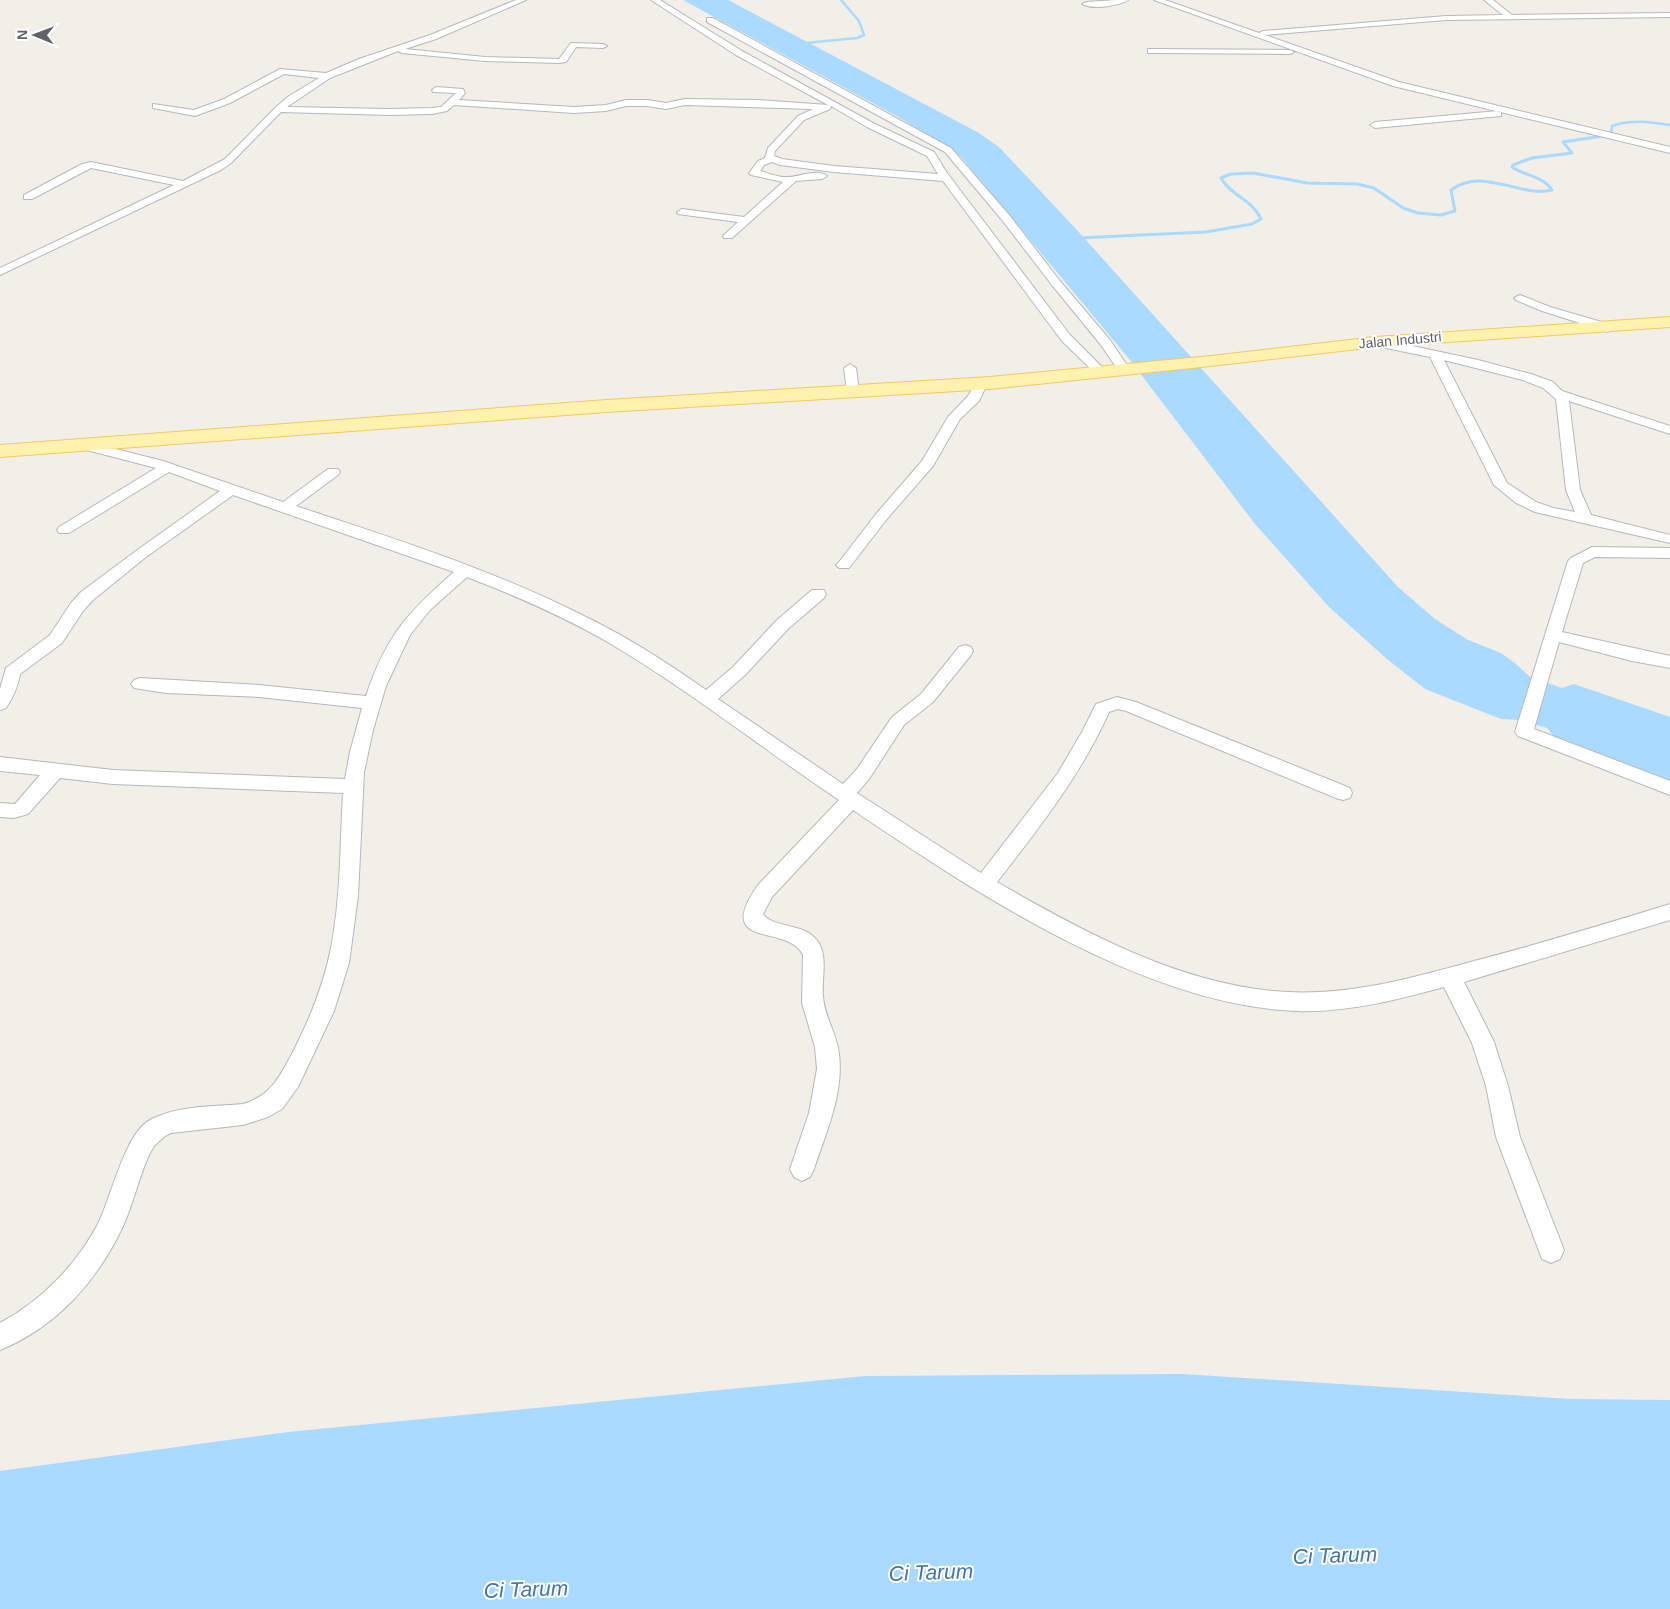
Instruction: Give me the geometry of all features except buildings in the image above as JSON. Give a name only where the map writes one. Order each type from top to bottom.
[{"type":"main road","name":"Jalan Industri","points":[[0,451],[607,406],[981,384],[1102,373],[1375,342],[1446,336],[1608,328],[1670,322]]},
{"type":"street","points":[[0,272],[222,165],[280,109],[305,88],[327,76],[433,37],[522,0]]},
{"type":"street","points":[[655,0],[739,53],[832,106],[931,154],[946,178],[1066,338],[1102,373]]},
{"type":"street","points":[[1086,4],[1109,4],[1124,0]]},
{"type":"street","points":[[1158,0],[1402,86],[1670,150]]},
{"type":"street","points":[[1488,0],[1510,16]]},
{"type":"street","points":[[698,13],[948,150],[1006,218],[1056,284],[1128,370]]},
{"type":"street","points":[[1254,34],[1411,19],[1670,14]]},
{"type":"street","points":[[391,51],[485,59],[561,61],[574,45],[603,46]]},
{"type":"street","points":[[1151,51],[1302,52]]},
{"type":"street","points":[[156,106],[195,113],[228,101],[283,71],[327,76]]},
{"type":"street","points":[[280,109],[381,112],[432,111],[444,109],[461,92],[436,90]]},
{"type":"street","points":[[452,102],[574,110],[606,108],[626,103],[647,103],[666,106],[686,102],[832,106]]},
{"type":"street","points":[[771,159],[768,155],[771,150],[801,118],[815,110],[832,106]]},
{"type":"street","points":[[1375,125],[1516,113]]},
{"type":"street","points":[[1414,114],[1424,121]]},
{"type":"street","points":[[791,181],[754,173],[761,163],[771,159],[834,169],[946,178]]},
{"type":"street","points":[[28,197],[87,166],[184,184]]},
{"type":"street","points":[[728,236],[791,181],[800,177],[825,176],[834,169]]},
{"type":"street","points":[[682,212],[746,220]]},
{"type":"street","points":[[1520,298],[1546,309],[1608,328]]},
{"type":"street","points":[[1375,342],[1527,377],[1548,385],[1559,394],[1670,430]]},
{"type":"street","points":[[1435,355],[1502,485],[1512,496],[1536,509],[1585,518],[1670,540]]},
{"type":"street","points":[[850,368],[853,392]]},
{"type":"street","points":[[844,565],[880,517],[928,463],[955,417],[974,398],[981,384]]},
{"type":"street","points":[[1559,394],[1563,404],[1574,490],[1577,502],[1585,518]]},
{"type":"street","points":[[84,445],[167,467],[466,570],[585,622],[638,653],[849,796],[984,884],[1058,926],[1116,954],[1185,981],[1224,992],[1275,1000],[1324,1001],[1360,997],[1408,988],[1532,955],[1670,912]]},
{"type":"street","points":[[64,530],[167,467]]},
{"type":"street","points":[[286,507],[333,472]]},
{"type":"street","points":[[0,704],[10,686],[12,672],[56,639],[77,607],[87,596],[141,554],[231,490]]},
{"type":"street","points":[[1670,553],[1592,552],[1581,557],[1573,567],[1524,732],[1670,788]]},
{"type":"street","points":[[0,1337],[19,1328],[50,1305],[96,1253],[115,1215],[140,1149],[147,1136],[166,1123],[234,1117],[257,1110],[273,1101],[287,1083],[318,1021],[333,982],[340,955],[348,898],[353,786],[372,703],[382,676],[403,632],[430,601],[466,570]]},
{"type":"street","points":[[707,699],[739,671],[783,624],[818,594]]},
{"type":"street","points":[[1554,636],[1624,654],[1670,662]]},
{"type":"street","points":[[802,1169],[826,1088],[828,1071],[825,1036],[814,1008],[813,956],[807,943],[798,937],[760,925],[753,918],[755,905],[765,891],[849,796],[898,721],[927,698],[965,650]]},
{"type":"street","points":[[140,684],[168,688],[190,686],[246,690],[372,703]]},
{"type":"street","points":[[984,884],[1050,801],[1071,769],[1102,708],[1111,703],[1130,706],[1343,793]]},
{"type":"street","points":[[0,764],[113,776],[353,786]]},
{"type":"street","points":[[0,810],[14,811],[21,809],[56,770]]},
{"type":"street","points":[[1450,977],[1483,1042],[1497,1086],[1510,1144],[1551,1250]]},
{"type":"water","points":[[683,0],[728,0],[979,133],[999,147],[1076,229],[1398,587],[1435,619],[1468,640],[1501,653],[1530,677],[1562,688],[1574,684],[1670,717],[1670,781],[1556,739],[1547,728],[1520,720],[1501,719],[1425,689],[1387,659],[1329,607],[1255,524],[1130,360],[961,157],[902,119]]},
{"type":"water","name":"Ci Tarum","points":[[1183,1374],[1571,1399],[1670,1400],[1670,1609],[0,1609],[0,1471],[288,1432],[865,1376]]},
{"type":"waterway","points":[[806,43],[857,38],[864,35],[859,21],[841,0]]},
{"type":"waterway","points":[[1608,137],[1611,134],[1612,126],[1626,122],[1670,125]]},
{"type":"waterway","points":[[1077,238],[1206,232],[1252,224],[1261,219],[1253,207],[1230,189],[1221,178],[1231,174],[1253,173],[1307,183],[1357,184],[1374,188],[1403,208],[1418,213],[1441,215],[1455,211],[1451,190],[1463,183],[1489,182],[1527,190],[1552,190],[1544,182],[1517,170],[1512,167],[1513,165],[1532,158],[1572,153],[1563,142],[1609,135]]}]
